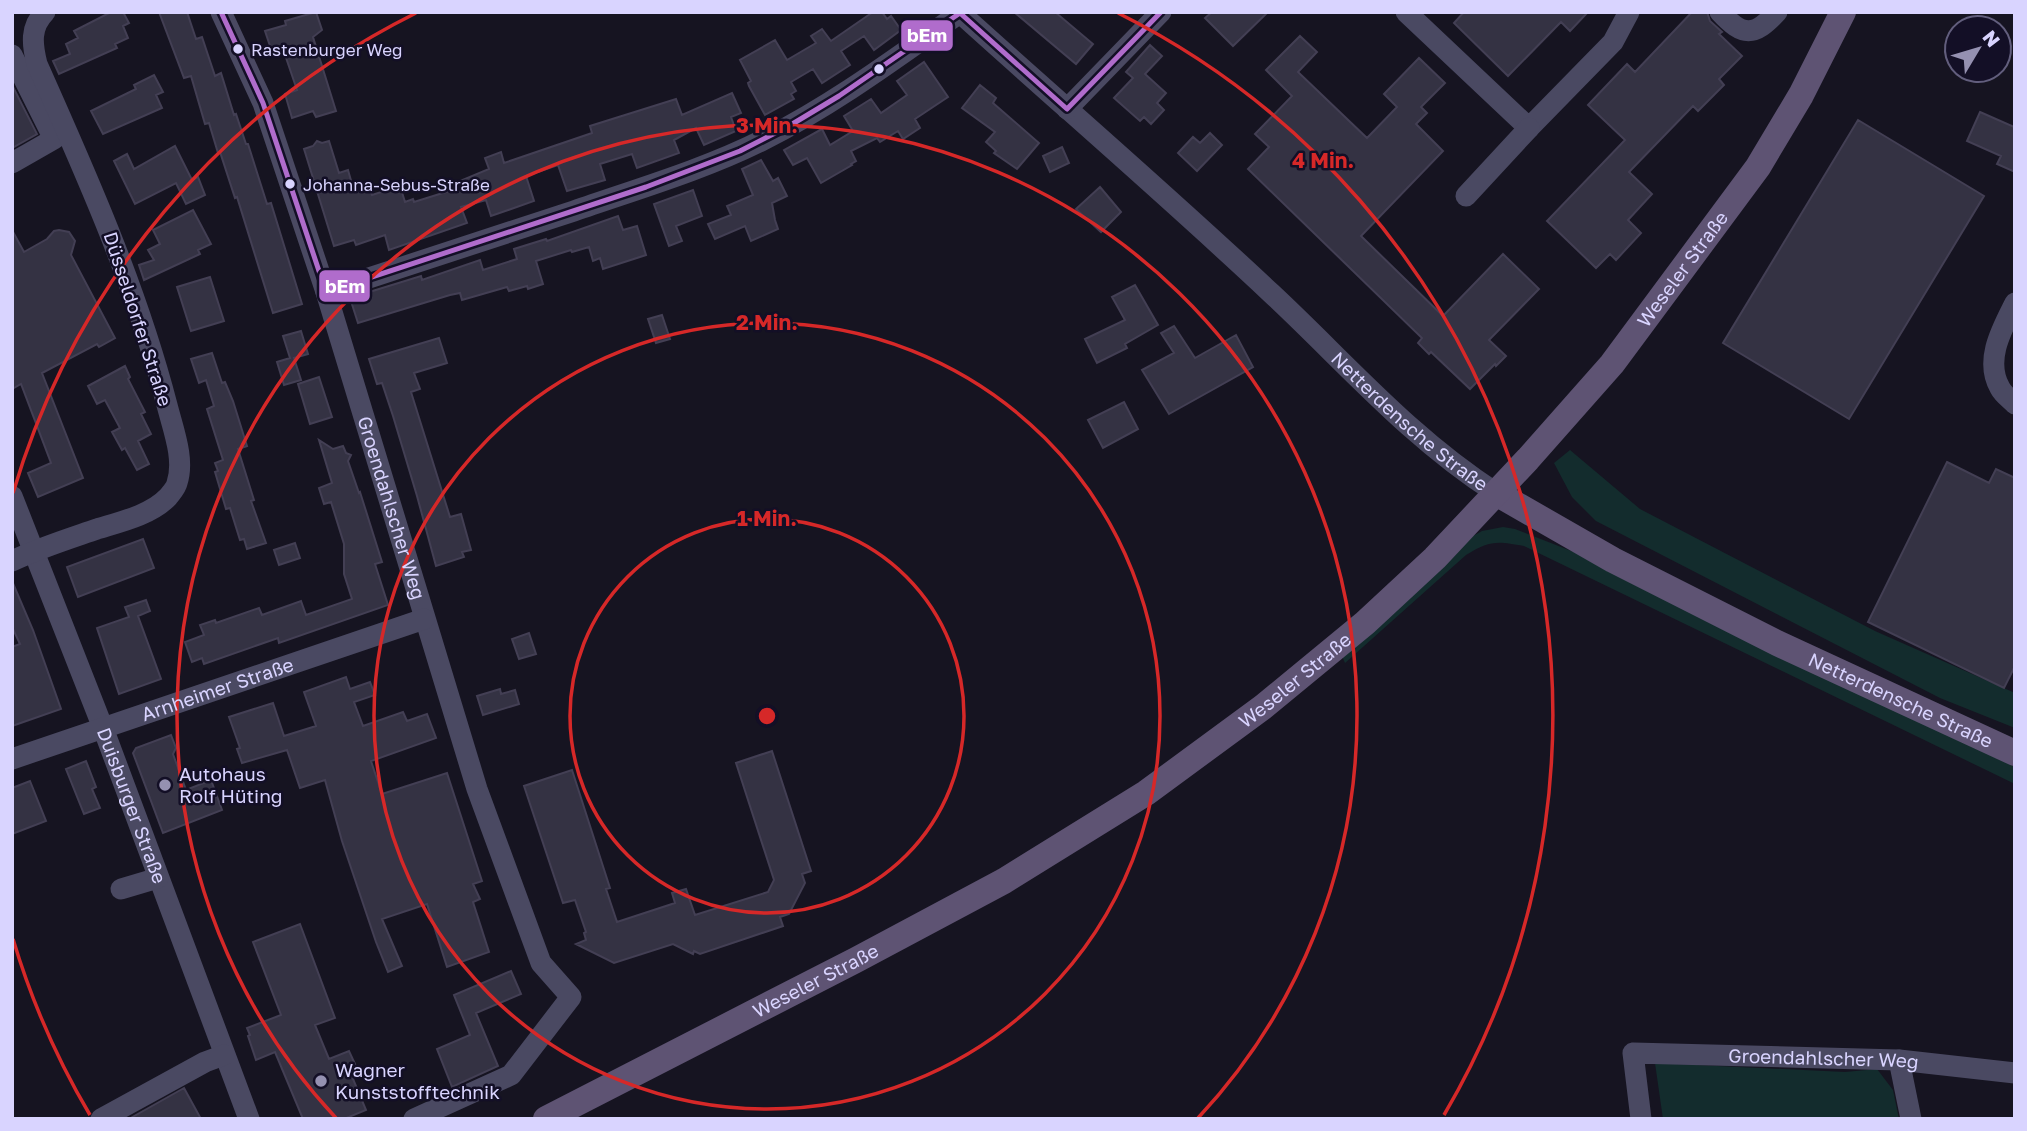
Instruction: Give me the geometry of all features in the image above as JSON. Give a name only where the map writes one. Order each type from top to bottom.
[{"type":"main road","name":"Weseler Straße","points":[[546,1119],[1004,881],[1146,793],[1263,707],[1365,623],[1435,558],[1612,364],[1751,178],[1801,95],[1843,12]]},
{"type":"main road","name":"Netterdensche Straße","points":[[1496,493],[1613,559],[1777,643],[2015,753]]},
{"type":"street","name":"Düsseldorfer Straße","points":[[12,561],[34,550],[135,517],[160,504],[177,484],[179,465],[176,442],[158,373],[137,302],[111,232],[61,136],[37,64],[19,50],[45,12]]},
{"type":"street","name":"Groendahlscher Weg","points":[[221,12],[263,103],[326,292],[477,789],[541,963],[571,997],[511,1075],[414,1119]]},
{"type":"street","points":[[1067,110],[1161,12]]},
{"type":"street","points":[[1406,12],[1529,128]]},
{"type":"street","points":[[1466,196],[1613,42],[1629,12]]},
{"type":"street","points":[[1720,12],[1730,23],[1746,32],[1766,24],[1777,12]]},
{"type":"street","points":[[326,292],[719,160],[809,114],[879,70],[960,13]]},
{"type":"street","name":"Netterdensche Straße","points":[[960,13],[1181,209],[1393,412],[1453,465],[1496,493]]},
{"type":"street","points":[[12,163],[61,136]]},
{"type":"street","points":[[2015,303],[2002,330],[1992,362],[2000,387],[2015,404]]},
{"type":"street","name":"Duisburger Straße","points":[[12,496],[103,728],[249,1119]]},
{"type":"street","name":"Arnheimer Straße","points":[[12,759],[424,619]]},
{"type":"street","points":[[121,889],[158,878]]},
{"type":"street","name":"Groendahlscher Weg","points":[[1641,1119],[1633,1053],[1899,1059],[2015,1073]]},
{"type":"street","points":[[101,1119],[205,1062],[224,1055]]},
{"type":"street","points":[[1899,1059],[1911,1119]]},
{"type":"green space","points":[[1570,450],[1640,509],[1875,631],[2015,693],[2015,728],[1940,698],[1596,521],[1572,497],[1554,463]]},
{"type":"green space","points":[[1503,527],[1515,529],[1579,554],[1725,629],[2015,767],[2015,784],[1524,546],[1494,543],[1466,555],[1345,663],[1342,656],[1473,536],[1482,531]]},
{"type":"green space","points":[[1655,1063],[1845,1072],[1877,1069],[1893,1090],[1899,1119],[1663,1119]]},
{"type":"building","points":[[111,12],[123,12],[129,23],[123,26],[128,38],[115,44],[117,48],[59,74],[53,61],[70,54],[66,44],[78,38],[74,31]]},
{"type":"building","points":[[159,12],[187,12],[196,39],[202,37],[215,76],[221,73],[267,204],[271,203],[302,304],[273,313],[220,152],[218,153],[209,123],[205,124],[191,76],[184,78]]},
{"type":"building","points":[[316,12],[322,30],[313,37],[336,111],[316,117],[313,111],[292,118],[285,94],[297,90],[282,46],[271,49],[265,31],[286,25],[285,21]]},
{"type":"building","points":[[873,12],[882,12],[887,19],[891,16],[901,30],[874,50],[864,36],[841,51],[850,65],[822,83],[813,69],[791,82],[796,91],[791,94],[794,99],[765,115],[749,86],[751,81],[740,60],[775,40],[787,60],[816,43],[811,36],[822,29],[831,41]]},
{"type":"building","points":[[1014,12],[1055,12],[1093,44],[1076,64]]},
{"type":"building","points":[[1212,12],[1268,12],[1233,46],[1205,18]]},
{"type":"building","points":[[1464,12],[1588,12],[1570,31],[1561,22],[1508,76],[1454,23]]},
{"type":"building","points":[[1692,12],[1707,12],[1710,21],[1722,32],[1719,34],[1742,56],[1719,79],[1724,85],[1698,111],[1693,106],[1629,172],[1652,194],[1628,220],[1641,233],[1616,260],[1610,254],[1596,268],[1547,221],[1625,140],[1588,105],[1627,64],[1635,72]]},
{"type":"building","points":[[1300,36],[1317,52],[1298,72],[1367,138],[1397,107],[1384,94],[1419,58],[1445,83],[1421,107],[1427,113],[1416,124],[1443,151],[1361,236],[1443,316],[1503,254],[1539,289],[1489,340],[1506,356],[1470,389],[1431,352],[1429,354],[1418,343],[1422,338],[1248,169],[1269,147],[1255,134],[1292,96],[1266,70]]},
{"type":"building","points":[[1150,45],[1162,56],[1145,74],[1166,93],[1157,103],[1164,110],[1151,124],[1144,117],[1140,121],[1114,98],[1133,78],[1126,72]]},
{"type":"building","points":[[924,62],[948,97],[915,119],[920,128],[903,139],[898,131],[880,142],[877,138],[851,151],[856,161],[821,183],[807,158],[793,165],[784,150],[822,129],[830,145],[853,131],[844,116],[871,99],[881,113],[907,95],[897,81]]},
{"type":"building","points":[[154,75],[163,92],[156,95],[162,108],[103,134],[91,111],[136,89],[134,85]]},
{"type":"building","points":[[12,85],[37,134],[12,148]]},
{"type":"building","points":[[980,85],[996,98],[993,103],[1039,143],[1017,169],[994,153],[996,151],[986,142],[995,132],[962,108]]},
{"type":"building","points":[[732,93],[741,113],[731,117],[736,131],[704,145],[696,128],[674,140],[679,153],[637,168],[632,154],[600,164],[605,180],[567,191],[558,165],[526,176],[534,201],[491,216],[486,200],[461,207],[467,223],[389,250],[385,235],[356,245],[354,240],[334,246],[304,149],[313,146],[317,141],[329,141],[339,173],[348,170],[354,191],[369,186],[372,195],[400,186],[405,202],[413,199],[414,202],[462,187],[460,181],[489,169],[485,158],[501,152],[504,163],[592,133],[590,126],[676,99],[682,115]]},
{"type":"building","points":[[1980,112],[2014,127],[2015,125],[2015,172],[1997,164],[2001,156],[1967,141]]},
{"type":"building","points":[[1858,120],[1984,196],[1849,419],[1723,343]]},
{"type":"building","points":[[1210,133],[1222,145],[1197,171],[1178,153],[1193,137],[1200,143]]},
{"type":"building","points":[[175,146],[192,180],[198,177],[205,195],[186,204],[176,183],[135,204],[114,161],[127,154],[134,169]]},
{"type":"building","points":[[1062,147],[1069,163],[1050,172],[1043,156]]},
{"type":"building","points":[[761,160],[773,181],[778,178],[787,196],[772,203],[778,229],[751,241],[745,226],[715,239],[708,224],[731,215],[727,206],[753,195],[742,169]]},
{"type":"building","points":[[1100,187],[1121,212],[1101,232],[1076,209]]},
{"type":"building","points":[[693,190],[702,216],[676,226],[682,241],[669,246],[654,204]]},
{"type":"building","points":[[193,210],[211,244],[198,250],[200,254],[144,280],[139,265],[154,260],[148,250],[160,244],[153,230]]},
{"type":"building","points":[[618,216],[623,230],[637,226],[646,255],[603,269],[600,258],[593,261],[589,247],[572,252],[571,250],[536,261],[543,284],[509,291],[507,287],[462,300],[460,293],[450,295],[358,323],[350,298],[421,276],[422,280],[480,260],[483,270],[517,259],[514,249],[546,239],[547,241]]},
{"type":"building","points":[[12,230],[24,252],[47,239],[54,231],[69,232],[75,241],[71,255],[115,338],[99,347],[97,344],[42,373],[83,478],[38,497],[28,473],[51,463],[21,384],[12,389]]},
{"type":"building","points":[[210,277],[224,321],[191,331],[177,287]]},
{"type":"building","points":[[1135,285],[1158,325],[1125,344],[1127,348],[1097,363],[1085,339],[1125,320],[1112,297]]},
{"type":"building","points":[[662,315],[670,339],[656,343],[648,319]]},
{"type":"building","points":[[1174,326],[1195,358],[1236,335],[1253,367],[1169,414],[1142,370],[1174,353],[1161,333]]},
{"type":"building","points":[[301,331],[308,354],[294,358],[301,380],[284,385],[277,362],[290,358],[283,336]]},
{"type":"building","points":[[439,338],[447,363],[414,373],[420,389],[411,392],[450,517],[461,514],[471,550],[462,552],[464,557],[436,566],[393,416],[382,383],[377,384],[369,359]]},
{"type":"building","points":[[212,353],[222,383],[225,382],[233,401],[247,446],[238,449],[254,500],[251,501],[266,543],[247,549],[244,539],[240,540],[230,508],[226,509],[215,472],[218,471],[215,463],[223,460],[207,409],[214,406],[206,380],[199,383],[191,359]]},
{"type":"building","points":[[125,366],[130,377],[128,379],[145,412],[141,414],[151,434],[138,441],[149,464],[137,470],[112,432],[120,428],[105,400],[97,404],[88,386]]},
{"type":"building","points":[[319,377],[332,417],[310,424],[298,384]]},
{"type":"building","points":[[1124,402],[1138,429],[1103,448],[1088,420]]},
{"type":"building","points":[[319,440],[333,449],[343,446],[346,453],[351,455],[348,461],[382,562],[375,564],[388,605],[279,643],[278,638],[204,664],[202,658],[192,662],[185,642],[204,635],[200,625],[215,620],[216,623],[259,608],[262,615],[301,601],[306,615],[352,599],[344,574],[344,544],[331,502],[324,504],[319,488],[332,483]]},
{"type":"building","points":[[1947,462],[1989,483],[1996,469],[2015,478],[2015,666],[2004,688],[1868,622]]},
{"type":"building","points":[[143,539],[154,568],[78,597],[67,567]]},
{"type":"building","points":[[295,543],[300,558],[279,565],[274,550]]},
{"type":"building","points":[[12,581],[61,709],[12,726],[12,647],[20,644],[12,627]]},
{"type":"building","points":[[146,600],[150,611],[138,616],[161,679],[119,694],[97,628],[129,617],[125,607]]},
{"type":"building","points":[[529,633],[536,654],[519,659],[512,639]]},
{"type":"building","points":[[346,677],[350,689],[370,682],[375,695],[354,702],[363,726],[403,712],[407,721],[427,714],[436,738],[371,761],[382,794],[447,773],[482,881],[473,884],[480,899],[473,902],[489,952],[447,967],[427,904],[382,919],[402,966],[388,972],[342,841],[325,780],[300,788],[287,750],[242,763],[237,749],[240,748],[229,717],[273,703],[284,736],[316,726],[304,692]]},
{"type":"building","points":[[500,689],[501,694],[515,690],[519,704],[483,715],[477,696]]},
{"type":"building","name":"Autohaus Rolf Hüting","points":[[171,735],[176,748],[173,754],[186,790],[211,780],[222,810],[163,833],[133,753],[136,748]]},
{"type":"building","points":[[772,751],[811,871],[802,874],[805,883],[789,914],[780,917],[783,926],[700,954],[694,951],[693,954],[673,944],[614,963],[576,944],[586,940],[586,932],[575,900],[563,903],[524,786],[572,770],[610,888],[606,889],[617,922],[675,903],[672,893],[686,889],[695,915],[768,892],[774,880],[736,763]]},
{"type":"building","points":[[86,761],[96,787],[92,789],[100,808],[84,814],[66,769]]},
{"type":"building","points":[[30,781],[46,821],[12,834],[12,788]]},
{"type":"building","points":[[300,924],[335,1018],[315,1025],[329,1059],[349,1051],[355,1064],[348,1067],[366,1110],[344,1119],[303,1119],[275,1052],[256,1060],[248,1036],[250,1035],[247,1028],[281,1015],[253,942]]},
{"type":"building","points":[[511,971],[521,994],[476,1013],[498,1066],[452,1087],[437,1049],[470,1035],[454,995]]},
{"type":"building","points":[[184,1088],[201,1119],[129,1119]]},
{"type":"transit line","name":"bEm","points":[[221,12],[263,103],[326,292],[646,187],[740,151],[839,96],[960,13],[1067,109],[1161,12]]},
{"type":"place","name":"Rastenburger Weg","points":[[238,49]]},
{"type":"place","name":"Johanna-Sebus-Straße","points":[[290,184]]},
{"type":"place","name":"Autohaus Rolf Hüting","points":[[165,785]]},
{"type":"place","name":"Wagner Kunststofftechnik","points":[[321,1081]]}]
